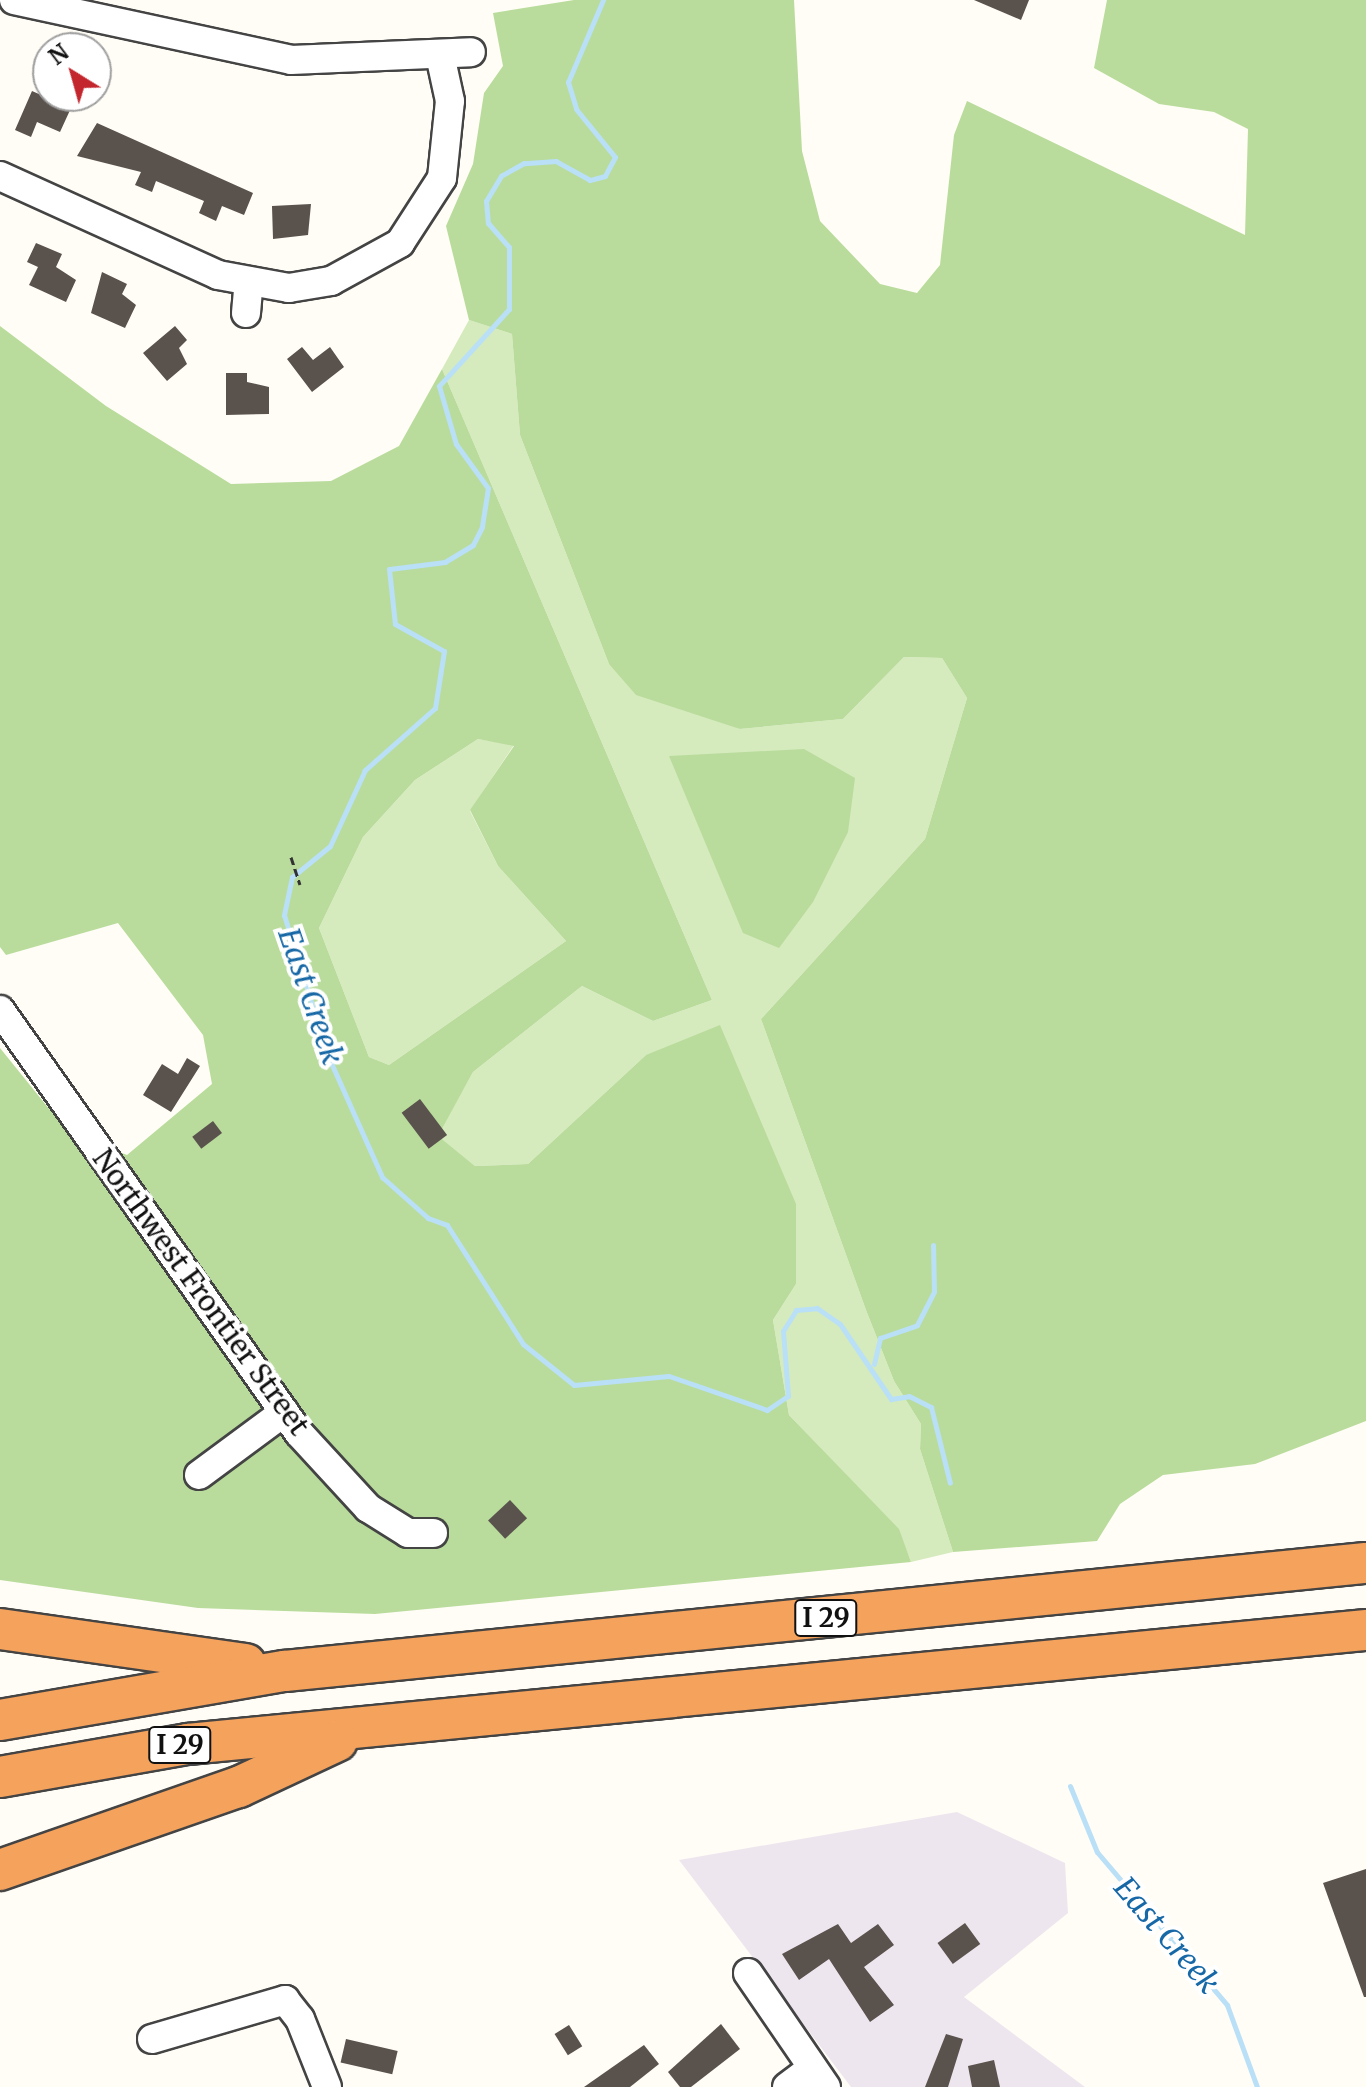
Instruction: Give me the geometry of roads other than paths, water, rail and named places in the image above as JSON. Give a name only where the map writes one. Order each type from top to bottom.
[{"type":"highway","name":"I 29","points":[[0,1720],[285,1671],[1366,1563]]},
{"type":"highway","points":[[0,1629],[285,1671]]},
{"type":"highway","name":"I 29","points":[[0,1777],[188,1744],[1366,1630]]},
{"type":"highway","points":[[0,1870],[239,1787],[362,1729]]},
{"type":"street","points":[[14,0],[291,60],[471,52]]},
{"type":"street","points":[[0,176],[218,275],[289,288],[331,281],[368,267],[423,217],[450,142],[440,55]]},
{"type":"street","points":[[246,313],[249,281]]},
{"type":"street","name":"Northwest Frontier Street","points":[[0,1010],[284,1412],[368,1508],[408,1533],[433,1533]]},
{"type":"street","points":[[199,1475],[284,1412]]},
{"type":"street","points":[[748,1973],[819,2077],[787,2087]]},
{"type":"street","points":[[152,2039],[285,2000],[300,2019],[327,2087]]},
{"type":"waterway","name":"East Creek","points":[[603,0],[568,82],[576,109],[615,157],[605,176],[590,180],[556,161],[524,163],[501,176],[486,201],[488,223],[509,247],[509,309],[439,386],[456,444],[488,488],[482,527],[473,545],[445,562],[389,569],[395,624],[444,651],[435,708],[365,770],[330,846],[292,877],[284,915],[328,1056],[382,1177],[428,1218],[447,1225],[523,1344],[574,1385],[669,1376],[767,1410],[788,1396],[783,1331],[796,1310],[817,1308],[840,1324],[891,1399],[909,1396],[931,1407],[950,1483]]},
{"type":"waterway","points":[[874,1364],[880,1338],[917,1325],[934,1292],[933,1245]]},
{"type":"waterway","name":"East Creek","points":[[1070,1786],[1097,1852],[1227,2005],[1257,2087]]}]
